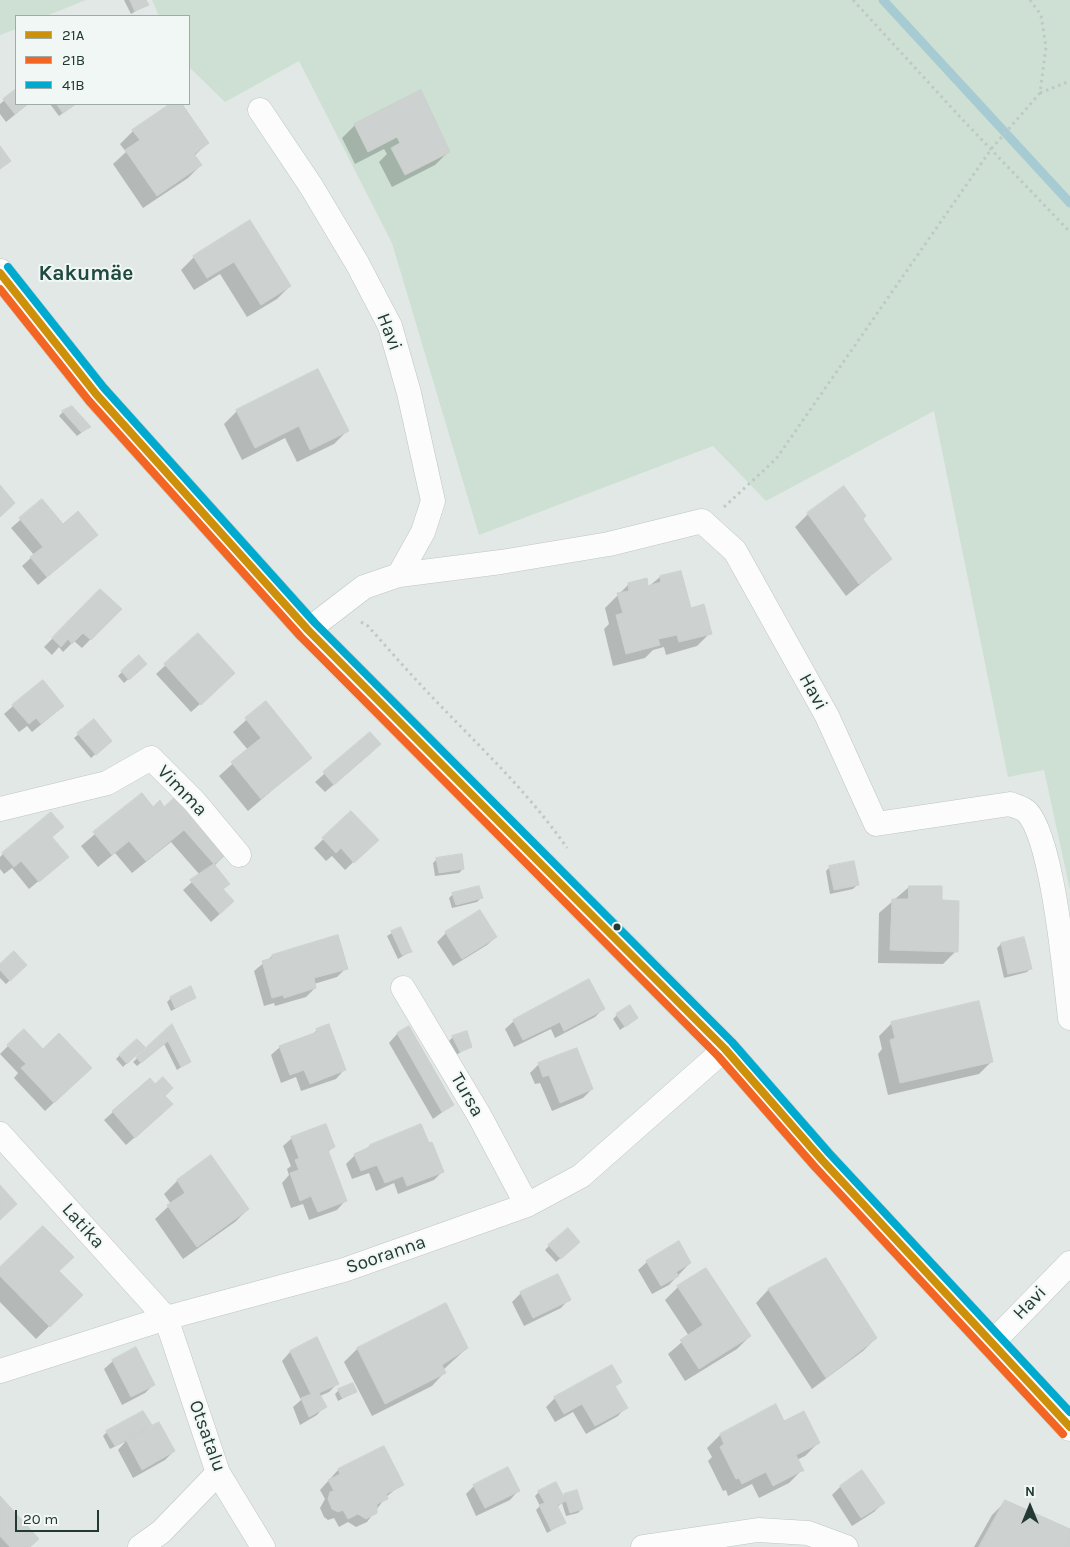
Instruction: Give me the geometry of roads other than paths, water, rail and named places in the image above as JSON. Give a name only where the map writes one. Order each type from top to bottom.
[{"type":"street","name":"Havi","points":[[260,110],[342,237],[390,326],[409,393],[433,501],[423,532],[399,575]]},
{"type":"street","points":[[0,273],[96,394],[308,630],[725,1049],[822,1160],[1070,1427]]},
{"type":"street","name":"Havi","points":[[399,575],[501,562],[609,544],[702,521],[736,551],[827,716],[876,824],[1010,804],[1027,811],[1042,840],[1059,929],[1070,1018]]},
{"type":"street","points":[[308,630],[364,587],[399,575]]},
{"type":"street","name":"Vimma","points":[[0,809],[107,783],[151,758],[194,801],[240,856]]},
{"type":"street","name":"Tursa","points":[[404,988],[479,1115],[527,1205]]},
{"type":"street","name":"Sooranna","points":[[0,1371],[166,1318],[344,1270],[527,1205],[581,1176],[725,1049]]},
{"type":"street","name":"Latika","points":[[0,1134],[166,1318]]},
{"type":"street","name":"Havi","points":[[991,1344],[1070,1263]]},
{"type":"street","name":"Otsatalu","points":[[166,1318],[218,1473],[263,1547]]},
{"type":"street","points":[[140,1547],[161,1532],[218,1473]]},
{"type":"street","points":[[643,1547],[758,1530],[808,1533],[846,1547]]},
{"type":"waterway","points":[[883,0],[1070,203]]},
{"type":"district","name":"Kakumäe","points":[[86,274]]}]
